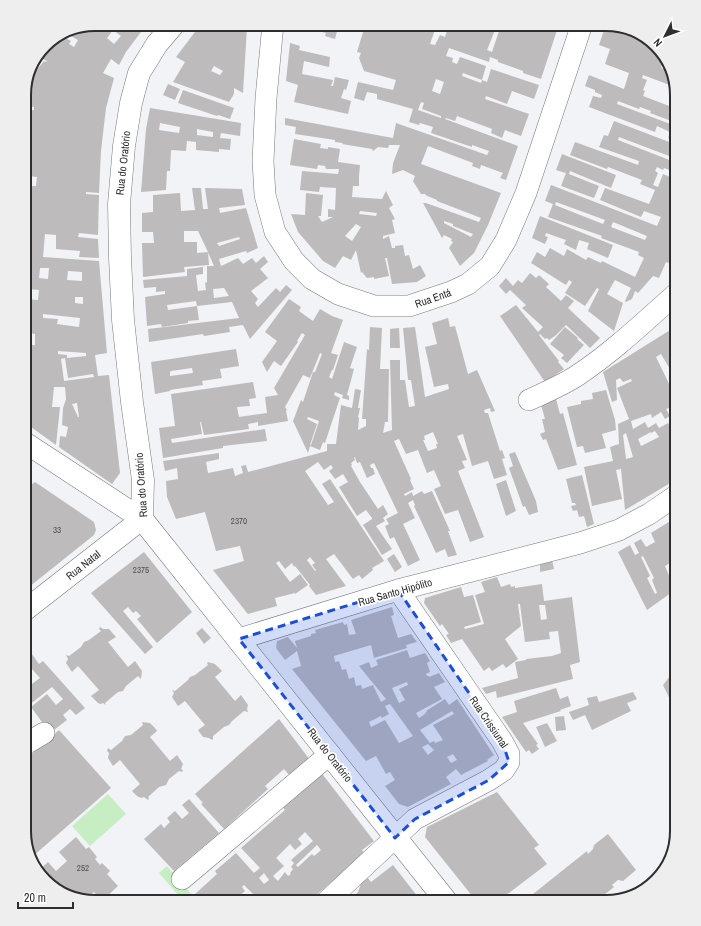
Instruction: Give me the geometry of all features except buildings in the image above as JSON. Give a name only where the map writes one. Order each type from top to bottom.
[{"type":"street","name":"Rua do Oratório","points":[[168,31],[157,44],[139,74],[131,103],[126,132],[119,204],[123,320],[132,402],[143,480],[142,519],[441,895]]},
{"type":"street","name":"Rua Entá","points":[[272,31],[267,84],[263,161],[265,195],[276,232],[294,261],[312,279],[338,294],[374,306],[409,306],[452,292],[468,284],[490,266],[506,240],[526,192],[580,31]]},
{"type":"street","points":[[529,400],[553,390],[578,375],[604,356],[670,299]]},
{"type":"street","points":[[31,447],[142,519]]},
{"type":"street","name":"Rua Santo Hipólito","points":[[239,640],[398,590],[553,550],[618,530],[649,514],[670,500]]},
{"type":"street","name":"Rua Natal","points":[[31,606],[142,519]]},
{"type":"street","name":"Rua Crissiunal","points":[[395,838],[415,819],[489,780],[504,770],[510,762],[509,754],[502,741],[398,590]]},
{"type":"street","points":[[31,741],[44,734]]},
{"type":"street","points":[[182,879],[330,754]]},
{"type":"street","points":[[334,895],[395,838]]},
{"type":"highlighted area","points":[[398,590],[502,741],[509,762],[489,780],[415,819],[395,838],[239,639]]},
{"type":"green space","points":[[108,794],[126,814],[90,846],[72,826]]},
{"type":"green space","points":[[167,866],[192,895],[178,895],[159,873]]}]
